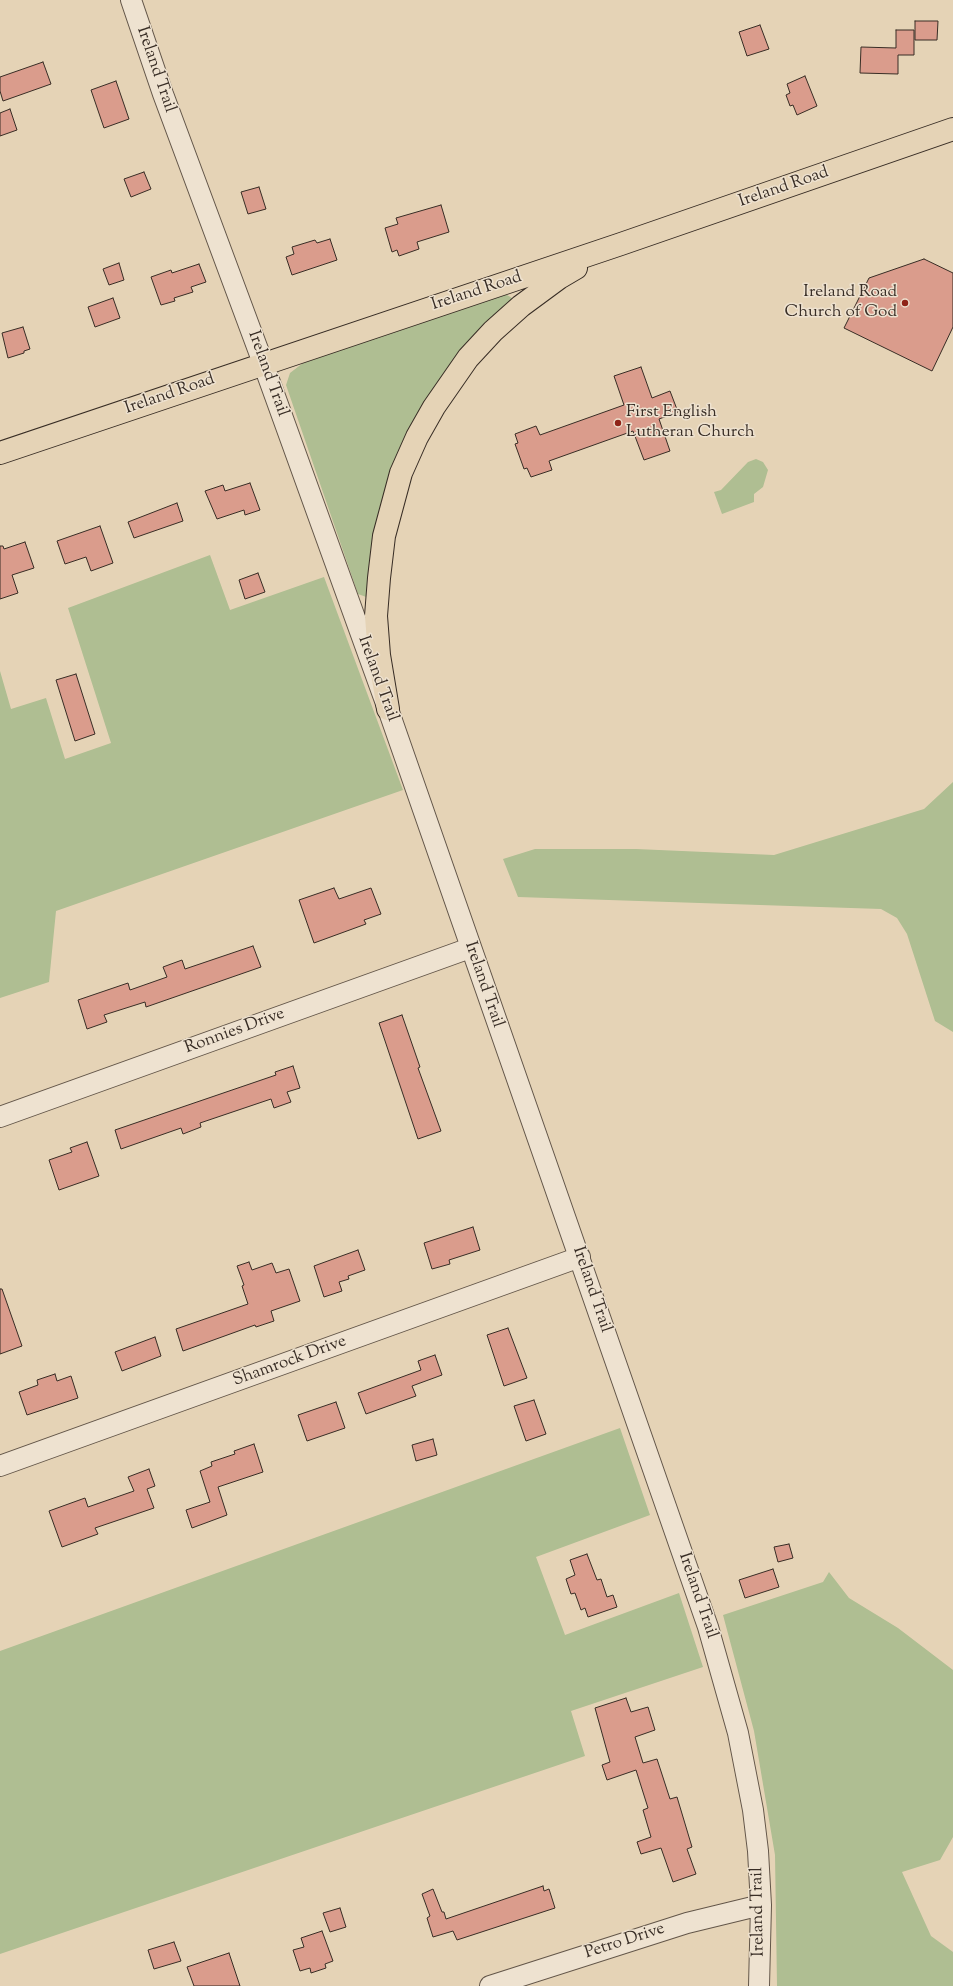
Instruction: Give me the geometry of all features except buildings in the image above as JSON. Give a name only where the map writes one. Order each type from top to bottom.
[{"type":"main road","name":"Ireland Road","points":[[0,454],[264,363],[621,244],[953,129]]},
{"type":"main road","points":[[388,709],[379,655],[376,616],[379,578],[384,536],[393,501],[401,473],[417,437],[449,383],[468,358],[493,331],[521,306],[559,278],[621,244]]},
{"type":"street","name":"Ireland Trail","points":[[131,0],[192,173],[264,363],[388,709],[470,948],[580,1257],[708,1626],[724,1678],[738,1733],[752,1803],[758,1851],[761,1905],[759,1986]]},
{"type":"street","name":"Ronnies Drive","points":[[0,1116],[470,948]]},
{"type":"street","name":"Shamrock Drive","points":[[0,1466],[580,1257]]},
{"type":"street","name":"Petro Drive","points":[[490,1986],[687,1923],[761,1905]]},
{"type":"green space","points":[[499,295],[507,295],[512,298],[512,303],[459,354],[433,389],[407,434],[369,598],[358,594],[286,385],[290,373],[303,363]]},
{"type":"green space","points":[[756,459],[763,462],[768,470],[763,487],[754,494],[754,502],[722,514],[714,492],[721,490],[748,462]]},
{"type":"green space","points":[[210,555],[230,610],[324,577],[403,790],[56,911],[49,982],[0,998],[0,671],[11,709],[46,698],[65,759],[111,743],[68,608]]},
{"type":"green space","points":[[953,782],[953,1032],[935,1021],[907,934],[897,918],[881,909],[518,897],[503,859],[535,849],[636,849],[774,855],[924,809]]},
{"type":"green space","points":[[620,1428],[650,1515],[536,1557],[565,1635],[679,1593],[703,1667],[571,1711],[585,1756],[0,1954],[0,1651]]},
{"type":"green space","points":[[829,1572],[849,1598],[898,1628],[953,1670],[953,1837],[940,1860],[902,1872],[931,1936],[953,1952],[953,1986],[777,1986],[775,1855],[754,1731],[723,1615],[823,1582]]},
{"type":"place","name":"Ireland Road Church of God","points":[[905,303]]},
{"type":"place","name":"First English Lutheran Church","points":[[618,423]]}]
